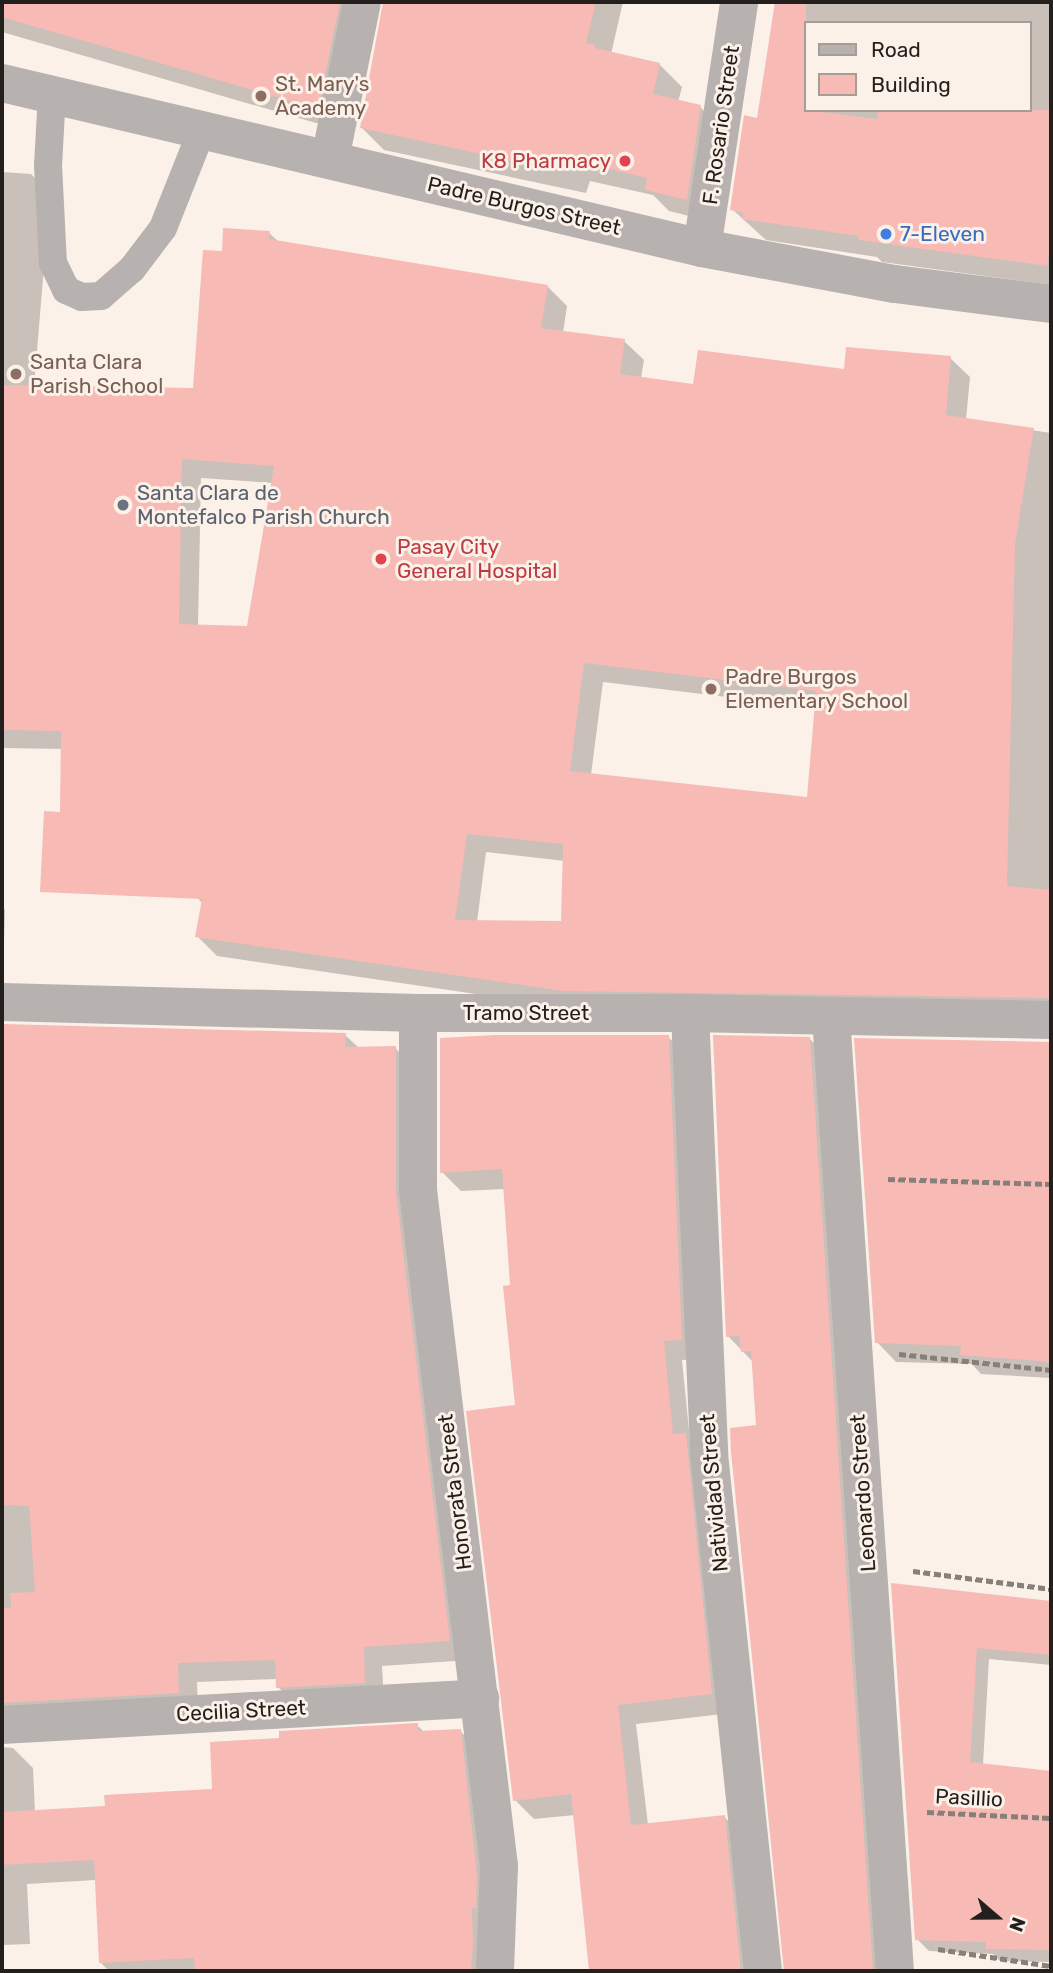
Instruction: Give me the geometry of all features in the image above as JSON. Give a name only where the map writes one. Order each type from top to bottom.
[{"type":"street","points":[[330,159],[362,2]]},
{"type":"street","name":"F. Rosario Street","points":[[702,248],[740,2]]},
{"type":"street","name":"Padre Burgos Street","points":[[2,83],[702,248],[895,284],[1051,304]]},
{"type":"street","name":"Tramo Street","points":[[2,1002],[418,1013],[690,1013],[1051,1020]]},
{"type":"street","name":"Honorata Street","points":[[418,1013],[418,1190],[499,1866],[495,1971]]},
{"type":"street","name":"Natividad Street","points":[[690,1013],[709,1454],[763,1971]]},
{"type":"street","name":"Leonardo Street","points":[[831,1016],[894,1957]]},
{"type":"street","name":"Cecilia Street","points":[[2,1725],[480,1698]]},
{"type":"lane","points":[[52,94],[48,164],[53,263],[66,290],[82,297],[101,296],[132,269],[163,228],[202,130]]},
{"type":"path","points":[[842,1178],[1051,1184]]},
{"type":"path","points":[[852,1349],[1051,1370]]},
{"type":"path","points":[[868,1565],[1051,1589]]},
{"type":"path","name":"Pasillio","points":[[884,1810],[1051,1818]]},
{"type":"path","points":[[894,1957],[1051,1966]]},
{"type":"building","name":"St. Mary's Academy","points":[[2,2],[340,2],[318,109],[2,17]]},
{"type":"building","points":[[383,2],[596,2],[586,43],[595,45],[595,48],[660,63],[653,94],[701,105],[687,200],[645,190],[647,178],[568,159],[564,172],[360,128]]},
{"type":"building","points":[[775,2],[806,2],[804,112],[877,119],[878,112],[1051,110],[1051,242],[1047,266],[858,240],[859,236],[742,219],[743,213],[730,210],[744,115],[757,118]]},
{"type":"building","points":[[223,228],[270,231],[269,239],[548,285],[541,328],[625,339],[620,374],[693,384],[698,350],[844,369],[846,347],[951,356],[946,415],[1034,428],[1015,544],[1007,886],[1051,890],[1051,998],[563,991],[195,937],[202,899],[40,892],[44,811],[60,812],[61,731],[2,730],[2,385],[193,388],[203,250],[222,251]],"holes":[[[182,459],[274,466],[247,626],[179,624]],[[584,663],[816,691],[807,797],[570,771]],[[467,834],[563,844],[561,921],[455,920]]]},
{"type":"building","points":[[2,1024],[346,1033],[345,1047],[396,1046],[396,1192],[450,1641],[364,1647],[365,1683],[276,1688],[275,1660],[178,1663],[179,1693],[2,1703],[2,1608],[11,1608],[10,1593],[35,1592],[29,1506],[2,1505]]},
{"type":"building","points":[[495,1035],[669,1035],[682,1340],[664,1341],[673,1434],[686,1433],[712,1694],[618,1705],[631,1825],[725,1815],[741,1971],[589,1971],[571,1794],[513,1801],[466,1411],[515,1405],[503,1286],[510,1285],[502,1169],[440,1173],[440,1038]]},
{"type":"building","points":[[713,1035],[810,1037],[873,1970],[784,1971],[731,1452],[730,1428],[756,1425],[751,1351],[741,1352],[739,1336],[726,1337]]},
{"type":"building","points":[[854,1038],[1051,1042],[1051,1362],[960,1355],[961,1346],[875,1343]]},
{"type":"building","points":[[891,1583],[1051,1601],[1051,1655],[977,1648],[970,1762],[1051,1771],[1051,1950],[986,1949],[986,1942],[915,1940]]},
{"type":"building","points":[[418,1723],[418,1731],[461,1729],[477,1875],[476,1908],[472,1908],[471,1971],[195,1971],[194,1958],[99,1963],[94,1860],[2,1865],[2,1812],[105,1806],[104,1795],[212,1789],[210,1742],[279,1738],[279,1731]]},
{"type":"place","name":"St. Mary's Academy","points":[[261,96]]},
{"type":"place","name":"K8 Pharmacy","points":[[625,161]]},
{"type":"place","name":"7-Eleven","points":[[886,234]]},
{"type":"place","name":"Santa Clara Parish School","points":[[16,374]]},
{"type":"place","name":"Santa Clara de Montefalco Parish Church","points":[[123,505]]},
{"type":"place","name":"Pasay City General Hospital","points":[[381,559]]},
{"type":"place","name":"Padre Burgos Elementary School","points":[[711,689]]}]
